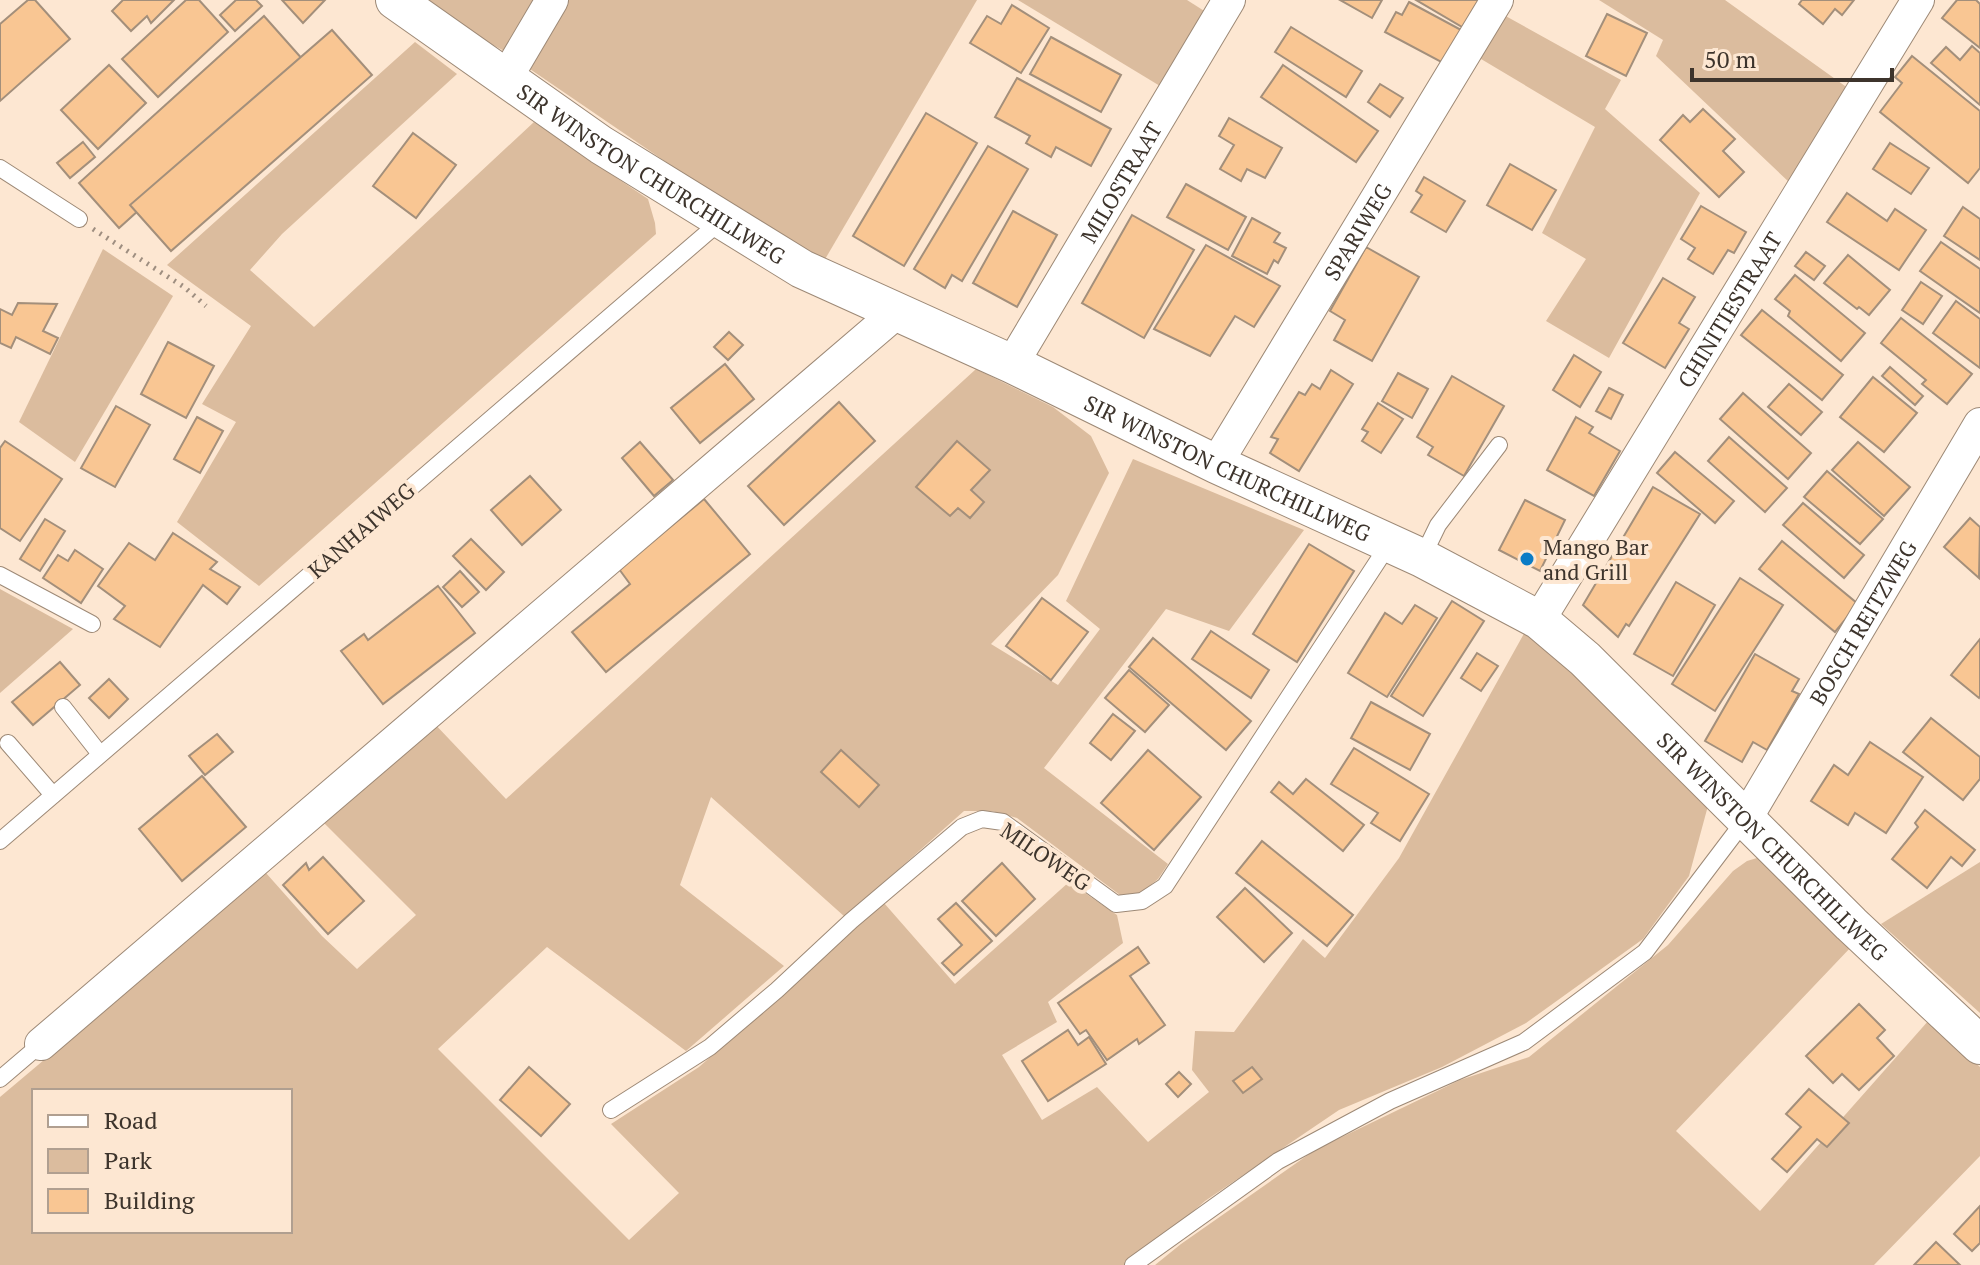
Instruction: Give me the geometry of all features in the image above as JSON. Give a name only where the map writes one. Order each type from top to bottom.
[{"type":"street","name":"SIR WINSTON CHURCHILLWEG","points":[[395,0],[601,145],[802,269],[1012,364],[1216,464],[1405,551],[1539,620],[1585,659],[1851,924],[1980,1045]]},
{"type":"street","points":[[506,78],[552,0]]},
{"type":"street","name":"MILOSTRAAT","points":[[1012,364],[1229,0]]},
{"type":"street","name":"SPARIWEG","points":[[1216,464],[1497,0]]},
{"type":"street","name":"CHINITIESTRAAT","points":[[1539,620],[1918,0]]},
{"type":"street","points":[[41,1044],[897,312]]},
{"type":"street","name":"BOSCH REITZWEG","points":[[1745,820],[1980,424]]},
{"type":"lane","points":[[0,168],[79,219]]},
{"type":"lane","name":"KANHAIWEG","points":[[0,841],[722,220]]},
{"type":"lane","name":"MILOWEG","points":[[611,1110],[710,1047],[962,827],[982,819],[1003,822],[1116,904],[1142,901],[1165,886],[1405,551],[1438,525],[1499,445]]},
{"type":"lane","points":[[0,575],[92,624]]},
{"type":"lane","points":[[63,707],[100,754]]},
{"type":"lane","points":[[8,743],[53,795]]},
{"type":"lane","points":[[1133,1265],[1278,1161],[1390,1101],[1524,1042],[1645,952],[1745,820]]},
{"type":"lane","points":[[0,1079],[41,1044]]},
{"type":"path","points":[[79,219],[184,287],[206,306]]},
{"type":"green space","points":[[427,0],[539,0],[508,53],[482,39]]},
{"type":"green space","points":[[560,0],[977,0],[824,261],[688,177],[524,65]]},
{"type":"green space","points":[[1018,0],[1187,0],[1209,14],[1165,89]]},
{"type":"green space","points":[[1599,0],[1725,0],[1852,91],[1790,183],[1656,56],[1663,40]]},
{"type":"green space","points":[[1502,14],[1621,80],[1605,109],[1700,193],[1609,358],[1546,321],[1586,259],[1542,233],[1595,127],[1476,56]]},
{"type":"green space","points":[[415,42],[457,74],[282,234],[250,270],[314,327],[534,122],[648,199],[656,234],[259,586],[177,522],[236,422],[202,404],[251,326],[167,265]]},
{"type":"green space","points":[[103,249],[173,296],[75,462],[19,422]]},
{"type":"green space","points":[[976,369],[1053,407],[1091,436],[1109,473],[1058,575],[991,644],[1058,685],[1100,629],[1066,601],[1133,459],[1304,530],[1229,631],[1166,609],[1044,768],[1168,864],[1158,879],[1141,893],[1120,895],[1017,818],[992,811],[964,811],[845,917],[711,797],[680,885],[784,966],[686,1051],[547,947],[438,1049],[629,1240],[679,1193],[611,1124],[699,1067],[884,903],[955,984],[1069,882],[1117,915],[1123,943],[1048,1002],[1057,1022],[1002,1055],[1042,1120],[1097,1087],[1148,1142],[1209,1092],[1192,1070],[1195,1031],[1234,1032],[1303,939],[1325,958],[1399,858],[1526,630],[1709,802],[1689,876],[1643,939],[1526,1023],[1442,1067],[1339,1110],[1205,1201],[1131,1265],[0,1265],[0,1097],[266,873],[322,936],[357,969],[416,915],[322,821],[431,720],[506,799]]},
{"type":"green space","points":[[0,589],[73,629],[0,693]]},
{"type":"green space","points":[[1757,858],[1767,863],[1852,946],[1676,1131],[1760,1211],[1929,1020],[1980,1067],[1980,1156],[1874,1265],[1155,1265],[1315,1150],[1460,1080],[1529,1057],[1668,945],[1733,871]]},
{"type":"green space","points":[[1980,862],[1980,1013],[1881,924]]},
{"type":"building","points":[[28,0],[35,0],[70,39],[0,101],[0,24]]},
{"type":"building","points":[[123,0],[174,0],[151,23],[147,16],[131,31],[112,11]]},
{"type":"building","points":[[186,0],[199,0],[228,32],[158,97],[122,59]]},
{"type":"building","points":[[236,0],[256,0],[262,6],[235,31],[220,15]]},
{"type":"building","points":[[282,0],[325,0],[303,23]]},
{"type":"building","points":[[1340,0],[1382,0],[1372,18]]},
{"type":"building","points":[[1416,0],[1484,0],[1469,31]]},
{"type":"building","points":[[1802,0],[1854,0],[1842,15],[1835,9],[1823,24],[1799,4]]},
{"type":"building","points":[[1957,0],[1976,0],[1980,4],[1980,48],[1942,18]]},
{"type":"building","points":[[1409,2],[1463,31],[1445,64],[1385,32],[1396,12],[1402,15]]},
{"type":"building","points":[[1012,5],[1049,28],[1021,73],[970,43],[987,16],[1001,24]]},
{"type":"building","points":[[1607,14],[1647,33],[1626,76],[1586,56]]},
{"type":"building","points":[[264,16],[304,61],[119,228],[79,183]]},
{"type":"building","points":[[1291,27],[1362,71],[1346,97],[1275,52]]},
{"type":"building","points":[[332,30],[372,75],[171,251],[130,205]]},
{"type":"building","points":[[1051,37],[1121,75],[1101,112],[1030,74]]},
{"type":"building","points":[[1972,46],[1980,53],[1980,105],[1931,63],[1946,47],[1960,60]]},
{"type":"building","points":[[1912,56],[1980,111],[1980,168],[1968,183],[1880,112],[1902,83],[1895,77]]},
{"type":"building","points":[[109,65],[146,103],[98,149],[61,110]]},
{"type":"building","points":[[1283,65],[1378,131],[1356,162],[1261,97]]},
{"type":"building","points":[[1017,78],[1111,129],[1091,166],[1056,147],[1051,157],[1026,143],[1030,136],[995,117]]},
{"type":"building","points":[[1380,84],[1403,98],[1390,117],[1368,102]]},
{"type":"building","points":[[1703,109],[1735,139],[1723,151],[1744,172],[1719,197],[1660,140],[1683,115],[1690,122]]},
{"type":"building","points":[[926,113],[977,143],[904,266],[853,236]]},
{"type":"building","points":[[1229,118],[1282,148],[1265,178],[1247,169],[1241,181],[1220,169],[1234,145],[1219,136]]},
{"type":"building","points":[[413,133],[456,165],[416,218],[373,186]]},
{"type":"building","points":[[83,142],[95,157],[70,178],[57,163]]},
{"type":"building","points":[[1890,143],[1929,168],[1911,194],[1873,169]]},
{"type":"building","points":[[988,146],[1028,169],[962,281],[952,275],[945,288],[914,269]]},
{"type":"building","points":[[1510,164],[1556,190],[1532,230],[1487,205]]},
{"type":"building","points":[[1424,177],[1465,201],[1446,232],[1411,212],[1422,195],[1416,191]]},
{"type":"building","points":[[1186,184],[1246,217],[1228,250],[1167,217]]},
{"type":"building","points":[[1847,193],[1887,221],[1895,209],[1926,230],[1899,270],[1827,222]]},
{"type":"building","points":[[1701,206],[1746,232],[1734,253],[1728,250],[1713,274],[1688,259],[1695,248],[1681,239]]},
{"type":"building","points":[[1963,207],[1980,219],[1980,260],[1944,236]]},
{"type":"building","points":[[1013,211],[1057,235],[1017,307],[973,283]]},
{"type":"building","points":[[1132,215],[1194,250],[1144,338],[1082,303]]},
{"type":"building","points":[[1252,218],[1280,233],[1274,242],[1286,248],[1278,263],[1274,260],[1267,274],[1232,256]]},
{"type":"building","points":[[1941,242],[1980,269],[1980,313],[1920,271]]},
{"type":"building","points":[[1206,245],[1280,286],[1254,327],[1235,316],[1210,356],[1154,329]]},
{"type":"building","points":[[1366,247],[1419,277],[1372,361],[1334,340],[1345,320],[1330,311]]},
{"type":"building","points":[[1806,252],[1825,266],[1814,280],[1795,266]]},
{"type":"building","points":[[1848,255],[1890,290],[1869,315],[1824,283]]},
{"type":"building","points":[[1795,275],[1865,333],[1841,361],[1788,316],[1790,311],[1775,299]]},
{"type":"building","points":[[1663,278],[1695,297],[1679,323],[1689,329],[1665,368],[1623,343]]},
{"type":"building","points":[[1921,282],[1942,296],[1923,324],[1902,310]]},
{"type":"building","points":[[1956,301],[1980,319],[1980,368],[1933,333]]},
{"type":"building","points":[[18,303],[57,304],[43,331],[58,338],[50,354],[16,337],[11,348],[0,343],[0,309],[12,315]]},
{"type":"building","points":[[1762,310],[1843,375],[1822,400],[1741,335]]},
{"type":"building","points":[[1901,318],[1972,374],[1947,404],[1922,384],[1926,380],[1881,343]]},
{"type":"building","points":[[729,332],[743,345],[728,360],[714,347]]},
{"type":"building","points":[[168,342],[214,366],[186,418],[141,394]]},
{"type":"building","points":[[1574,355],[1601,372],[1580,407],[1553,390]]},
{"type":"building","points":[[725,364],[754,399],[700,443],[671,408]]},
{"type":"building","points":[[1890,367],[1923,396],[1915,405],[1882,376]]},
{"type":"building","points":[[1331,370],[1353,384],[1299,471],[1270,453],[1278,439],[1271,437],[1299,392],[1305,395],[1312,384],[1320,389]]},
{"type":"building","points":[[1398,373],[1428,389],[1412,418],[1382,401]]},
{"type":"building","points":[[1452,376],[1504,406],[1464,476],[1428,455],[1433,447],[1417,437]]},
{"type":"building","points":[[1873,377],[1917,413],[1884,452],[1840,417]]},
{"type":"building","points":[[1789,384],[1822,412],[1801,435],[1768,407]]},
{"type":"building","points":[[1609,388],[1623,395],[1611,419],[1596,411]]},
{"type":"building","points":[[1743,393],[1811,453],[1788,479],[1720,419]]},
{"type":"building","points":[[839,402],[875,441],[784,525],[748,486]]},
{"type":"building","points":[[1378,403],[1403,419],[1381,453],[1362,441],[1368,432],[1362,429]]},
{"type":"building","points":[[116,406],[150,425],[115,487],[81,468]]},
{"type":"building","points":[[197,417],[223,431],[200,473],[174,459]]},
{"type":"building","points":[[1576,417],[1593,427],[1589,433],[1620,451],[1594,496],[1547,470]]},
{"type":"building","points":[[1729,437],[1787,488],[1765,512],[1708,461]]},
{"type":"building","points":[[5,441],[62,479],[20,541],[0,528],[0,448]]},
{"type":"building","points":[[957,441],[990,470],[971,490],[984,502],[970,518],[958,508],[950,516],[916,487]]},
{"type":"building","points":[[640,442],[673,480],[654,496],[622,458]]},
{"type":"building","points":[[1858,442],[1910,487],[1884,516],[1832,470]]},
{"type":"building","points":[[1675,452],[1734,501],[1715,523],[1657,473]]},
{"type":"building","points":[[1827,471],[1883,519],[1860,544],[1804,497]]},
{"type":"building","points":[[530,476],[561,510],[522,545],[491,510]]},
{"type":"building","points":[[1653,487],[1700,514],[1629,626],[1626,624],[1618,637],[1583,605]]},
{"type":"building","points":[[704,499],[750,554],[606,672],[572,632],[630,584],[619,569]]},
{"type":"building","points":[[1525,500],[1565,520],[1540,571],[1499,550]]},
{"type":"building","points":[[1803,503],[1864,555],[1844,578],[1783,525]]},
{"type":"building","points":[[1970,518],[1980,527],[1979,578],[1944,547]]},
{"type":"building","points":[[45,519],[65,531],[40,571],[20,559]]},
{"type":"building","points":[[173,533],[217,562],[210,569],[240,587],[227,604],[203,585],[160,647],[114,619],[125,606],[98,586],[129,543],[155,560]]},
{"type":"building","points":[[471,539],[504,572],[486,590],[453,556]]},
{"type":"building","points":[[1782,541],[1858,604],[1835,632],[1759,569]]},
{"type":"building","points":[[1309,544],[1354,571],[1297,662],[1253,634]]},
{"type":"building","points":[[75,550],[103,569],[81,603],[43,578],[58,555],[68,561]]},
{"type":"building","points":[[460,571],[479,592],[462,607],[443,587]]},
{"type":"building","points":[[1740,578],[1783,605],[1715,711],[1672,684]]},
{"type":"building","points":[[1676,582],[1715,605],[1673,676],[1634,654]]},
{"type":"building","points":[[438,586],[475,633],[383,704],[341,651],[364,634],[368,640]]},
{"type":"building","points":[[1042,598],[1088,632],[1051,680],[1006,646]]},
{"type":"building","points":[[1452,601],[1484,621],[1423,716],[1391,696]]},
{"type":"building","points":[[1415,605],[1437,618],[1387,697],[1348,673],[1385,613],[1402,624]]},
{"type":"building","points":[[1211,631],[1269,670],[1251,698],[1192,659]]},
{"type":"building","points":[[1153,638],[1251,721],[1226,750],[1129,667]]},
{"type":"building","points":[[1980,639],[1980,696],[1979,698],[1951,675]]},
{"type":"building","points":[[1477,653],[1498,666],[1481,691],[1461,678]]},
{"type":"building","points":[[1755,654],[1799,679],[1792,691],[1799,694],[1767,750],[1753,742],[1742,762],[1705,741]]},
{"type":"building","points":[[60,662],[80,685],[33,725],[12,702]]},
{"type":"building","points":[[1129,670],[1169,705],[1145,732],[1105,698]]},
{"type":"building","points":[[109,679],[128,699],[109,718],[89,698]]},
{"type":"building","points":[[1371,702],[1430,734],[1410,770],[1351,738]]},
{"type":"building","points":[[1113,714],[1135,731],[1111,760],[1090,743]]},
{"type":"building","points":[[1931,718],[1980,757],[1980,779],[1963,800],[1903,752]]},
{"type":"building","points":[[217,734],[233,752],[205,775],[189,756]]},
{"type":"building","points":[[1870,742],[1923,777],[1886,833],[1855,813],[1848,825],[1811,801],[1834,765],[1848,775]]},
{"type":"building","points":[[1354,748],[1429,794],[1400,841],[1371,823],[1378,813],[1331,784]]},
{"type":"building","points":[[841,750],[879,785],[859,807],[821,772]]},
{"type":"building","points":[[1148,750],[1201,797],[1154,850],[1101,803]]},
{"type":"building","points":[[202,776],[246,827],[182,881],[139,829]]},
{"type":"building","points":[[1306,779],[1364,825],[1343,851],[1271,792],[1279,782],[1293,794]]},
{"type":"building","points":[[1925,810],[1975,850],[1962,866],[1951,857],[1927,888],[1892,859],[1918,827],[1915,823]]},
{"type":"building","points":[[1262,841],[1353,915],[1327,946],[1236,873]]},
{"type":"building","points":[[323,857],[364,901],[328,934],[283,885],[306,863],[309,870]]},
{"type":"building","points":[[1002,863],[1035,899],[996,936],[962,901]]},
{"type":"building","points":[[1245,888],[1292,933],[1264,962],[1217,917]]},
{"type":"building","points":[[956,903],[992,941],[954,975],[942,963],[962,945],[938,919]]},
{"type":"building","points":[[1138,947],[1149,963],[1130,976],[1165,1025],[1139,1044],[1137,1039],[1107,1060],[1086,1030],[1080,1034],[1058,1003]]},
{"type":"building","points":[[1859,1004],[1885,1030],[1877,1038],[1894,1056],[1859,1090],[1842,1074],[1833,1083],[1806,1056]]},
{"type":"building","points":[[1068,1030],[1078,1045],[1089,1037],[1106,1064],[1048,1101],[1022,1061]]},
{"type":"building","points":[[529,1067],[570,1104],[541,1136],[500,1100]]},
{"type":"building","points":[[1252,1067],[1262,1079],[1243,1093],[1233,1081]]},
{"type":"building","points":[[1179,1072],[1191,1084],[1178,1097],[1166,1084]]},
{"type":"building","points":[[1809,1089],[1849,1123],[1827,1147],[1817,1139],[1787,1172],[1772,1159],[1801,1127],[1786,1114]]},
{"type":"building","points":[[1980,1206],[1980,1243],[1972,1251],[1954,1234]]},
{"type":"building","points":[[1936,1242],[1960,1265],[1914,1265]]},
{"type":"place","name":"Mango Bar and Grill","points":[[1527,559]]}]
